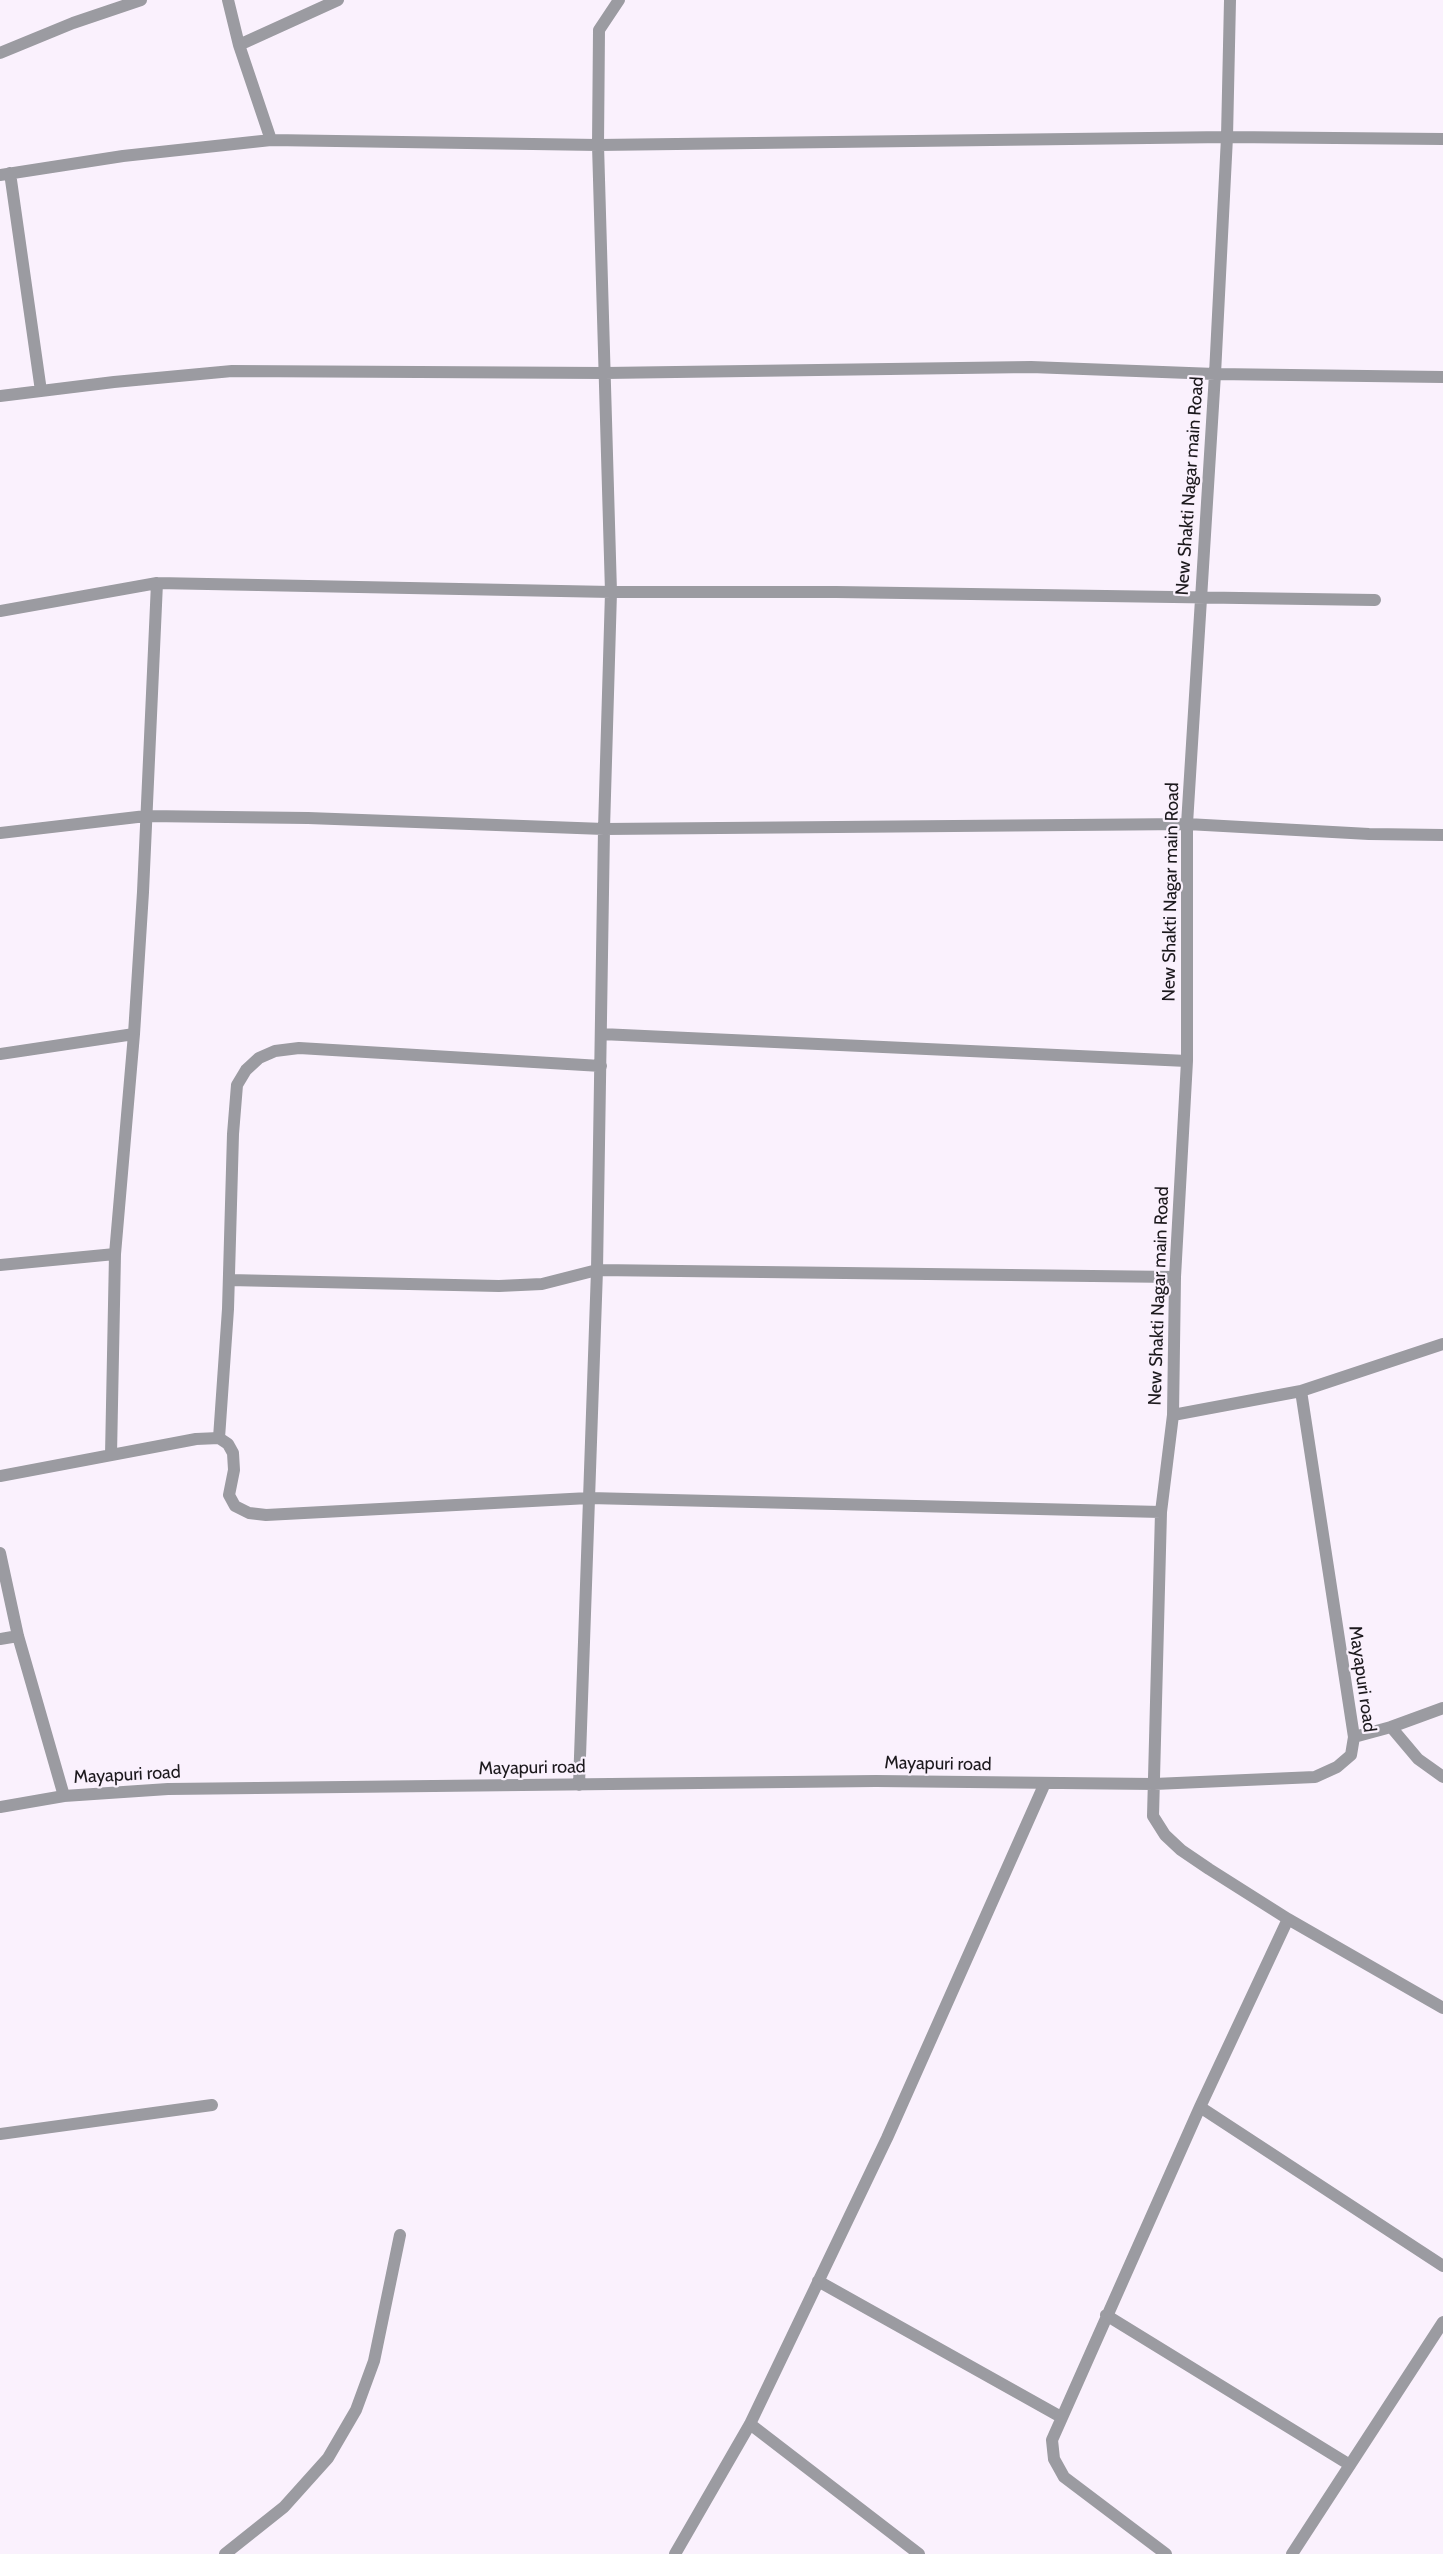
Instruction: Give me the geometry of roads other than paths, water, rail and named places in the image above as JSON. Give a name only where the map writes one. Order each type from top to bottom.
[{"type":"street","points":[[0,53],[73,23],[141,0]]},
{"type":"street","points":[[228,0],[239,45],[271,140]]},
{"type":"street","points":[[239,45],[338,0]]},
{"type":"street","points":[[579,1785],[597,1270],[604,829],[611,592],[598,145],[599,30],[619,0]]},
{"type":"street","name":"New Shakti Nagar main Road","points":[[1230,0],[1227,137],[1215,374],[1187,824],[1187,1060],[1175,1277],[1173,1414],[1161,1512],[1153,1816],[1164,1835],[1188,1855],[1288,1919],[1443,2008]]},
{"type":"street","points":[[41,391],[5,174],[123,156],[271,140],[598,145],[1227,137],[1443,139]]},
{"type":"street","points":[[0,396],[232,372],[604,373],[1031,367],[1215,374],[1443,377]]},
{"type":"street","points":[[111,1455],[115,1254],[134,1034],[157,584]]},
{"type":"street","points":[[0,611],[157,584],[611,592],[836,592],[1375,600]]},
{"type":"street","points":[[0,833],[146,816],[308,818],[604,829],[1187,824],[1369,834],[1443,835]]},
{"type":"street","points":[[0,1054],[134,1034]]},
{"type":"street","points":[[601,1034],[1187,1060]]},
{"type":"street","points":[[219,1438],[229,1280],[233,1134],[237,1084],[246,1070],[260,1058],[276,1051],[299,1048],[601,1066]]},
{"type":"street","points":[[0,1265],[115,1254]]},
{"type":"street","points":[[229,1280],[499,1286],[542,1284],[597,1270],[1175,1277]]},
{"type":"street","points":[[1173,1414],[1301,1391],[1443,1344]]},
{"type":"street","name":"Mayapuri road","points":[[0,1807],[64,1796],[168,1789],[876,1781],[1154,1784],[1315,1777],[1337,1768],[1351,1755],[1354,1737],[1301,1391]]},
{"type":"street","points":[[0,1476],[196,1439],[219,1438],[228,1444],[233,1452],[234,1470],[228,1495],[235,1506],[249,1513],[266,1515],[589,1498],[1161,1512]]},
{"type":"street","points":[[0,1553],[18,1636],[64,1796]]},
{"type":"street","points":[[0,1639],[18,1636]]},
{"type":"street","points":[[1354,1737],[1391,1727],[1443,1708]]},
{"type":"street","points":[[1391,1727],[1418,1759],[1443,1778]]},
{"type":"street","points":[[675,2554],[750,2424],[887,2138],[1045,1783]]},
{"type":"street","points":[[1166,2554],[1064,2477],[1054,2458],[1052,2440],[1200,2107],[1288,1919]]},
{"type":"street","points":[[0,2134],[212,2106]]},
{"type":"street","points":[[1200,2107],[1443,2266]]},
{"type":"street","points":[[225,2554],[284,2507],[328,2458],[356,2410],[374,2360],[400,2235]]},
{"type":"street","points":[[818,2281],[1061,2417]]},
{"type":"street","points":[[1106,2315],[1350,2465]]},
{"type":"street","points":[[1292,2554],[1443,2322]]},
{"type":"street","points":[[750,2424],[919,2554]]}]
